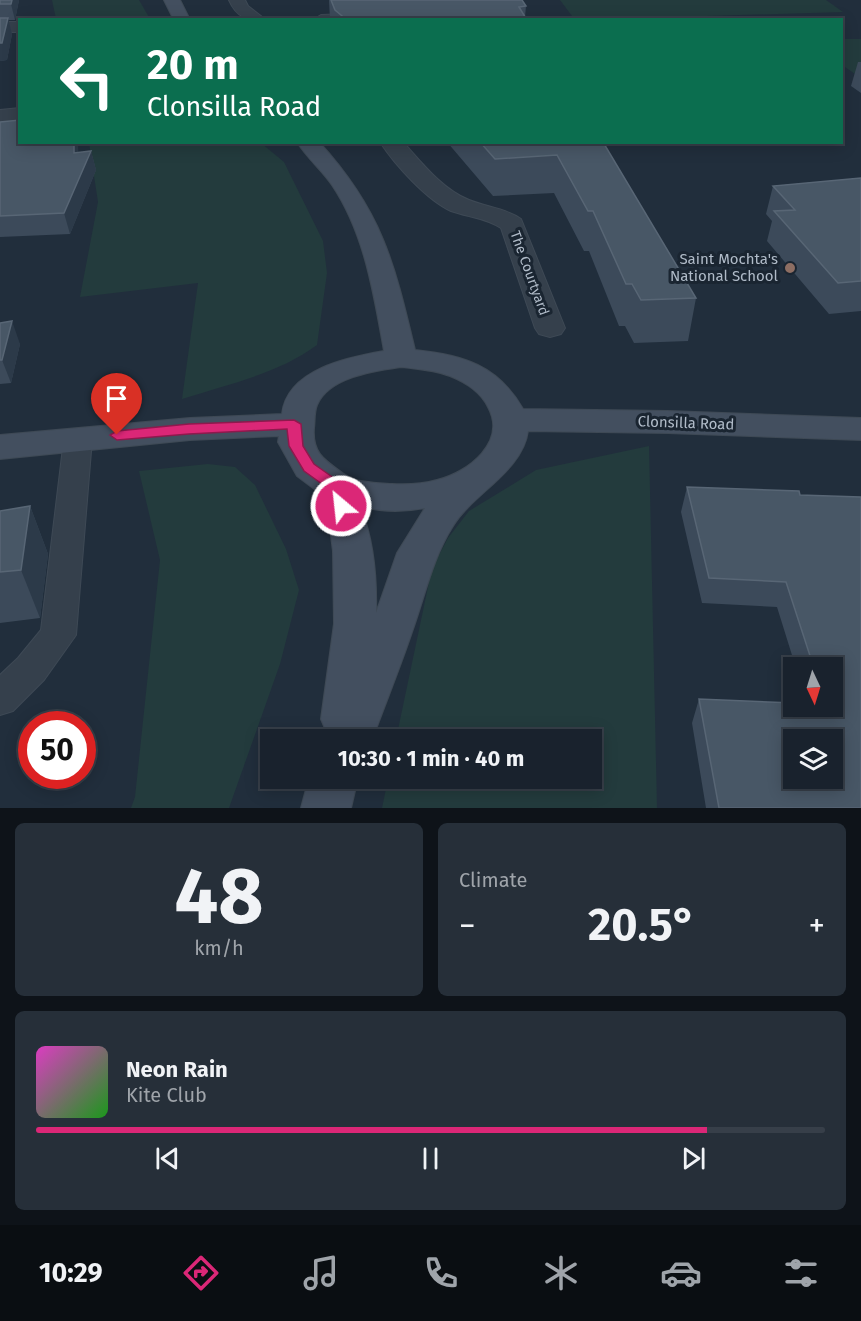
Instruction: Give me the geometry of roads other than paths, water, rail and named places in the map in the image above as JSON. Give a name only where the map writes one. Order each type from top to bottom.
[{"type":"main road","points":[[172,0],[181,18]]},
{"type":"main road","points":[[309,144],[343,185],[372,239],[382,267],[401,358]]},
{"type":"main road","points":[[352,729],[391,632],[417,553],[441,513],[471,483],[496,465],[509,443],[512,420],[503,399],[485,382],[461,368],[432,361],[401,358],[370,362],[351,368],[318,385],[301,403],[294,424],[296,446],[309,467],[333,484],[364,496],[400,500],[438,495],[471,483]]},
{"type":"main road","name":"Clonsilla Road","points":[[512,420],[668,422],[861,429]]},
{"type":"main road","points":[[0,447],[189,429],[294,424]]},
{"type":"main road","points":[[333,484],[349,528],[354,568],[354,639],[342,729]]},
{"type":"main road","points":[[326,808],[331,789]]},
{"type":"street","points":[[237,0],[241,9],[255,18]]},
{"type":"street","points":[[368,18],[391,17]]},
{"type":"street","points":[[0,27],[18,27]]},
{"type":"street","name":"The Courtyard","points":[[392,144],[451,201],[480,212],[497,215],[512,224],[550,328]]},
{"type":"lane","points":[[0,699],[31,669],[58,635],[78,439]]},
{"type":"place","name":"Saint Mochta's National School","points":[[790,268]]}]
